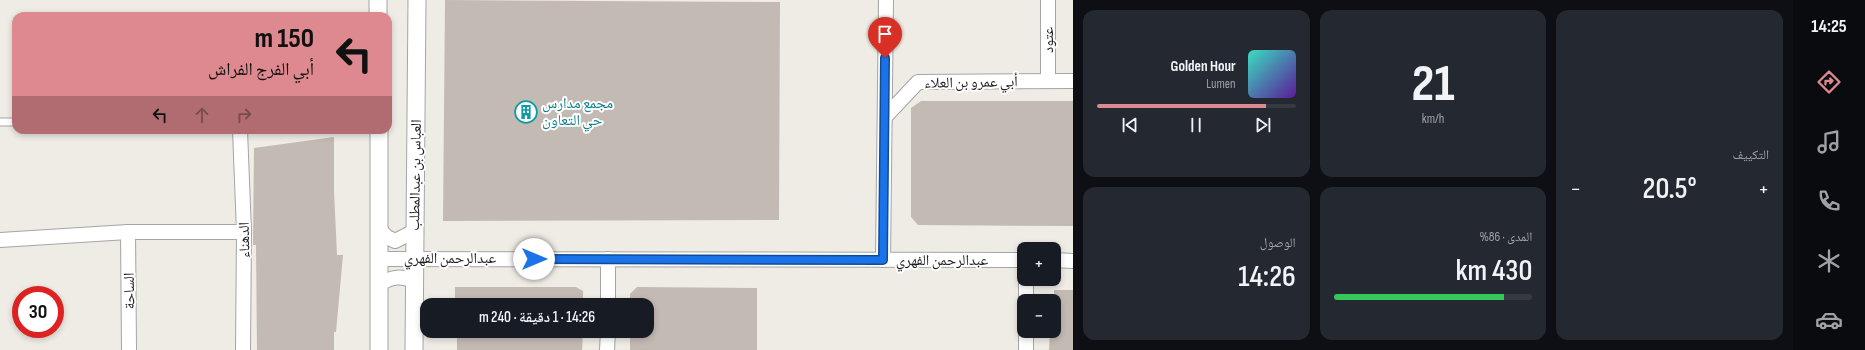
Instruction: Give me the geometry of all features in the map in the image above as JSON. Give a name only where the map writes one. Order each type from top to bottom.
[{"type":"street","points":[[378,0],[378,12]]},
{"type":"street","name":"العباس بن عبدالمطلب","points":[[414,350],[417,0]]},
{"type":"street","points":[[883,260],[886,0]]},
{"type":"street","name":"عتود","points":[[1048,0],[1048,80]]},
{"type":"street","name":"أبي عمرو بن العلاء","points":[[885,117],[918,82],[1073,81]]},
{"type":"street","name":"الدهناء","points":[[240,134],[244,232],[243,350]]},
{"type":"street","points":[[379,134],[381,259],[380,350]]},
{"type":"street","points":[[380,230],[387,237],[395,241],[414,231]]},
{"type":"street","points":[[0,240],[128,232],[244,232]]},
{"type":"street","name":"الساحة","points":[[128,232],[129,350]]},
{"type":"street","name":"عبدالرحمن الفهري","points":[[381,259],[1017,260]]},
{"type":"street","points":[[608,259],[608,298]]},
{"type":"street","points":[[1061,260],[1073,260]]},
{"type":"street","points":[[380,284],[390,278],[403,277],[414,282]]},
{"type":"street","points":[[607,350],[608,338]]},
{"type":"street","points":[[1026,338],[1026,350]]},
{"type":"lane","points":[[0,122],[12,122]]},
{"type":"building","points":[[445,0],[780,2],[779,220],[443,221]]},
{"type":"building","points":[[921,101],[1073,101],[1073,226],[918,225],[911,217],[911,108]]},
{"type":"building","points":[[334,137],[334,191],[337,255],[343,255],[336,332],[334,332],[334,350],[257,350],[256,245],[253,245],[254,148]]},
{"type":"building","points":[[455,287],[576,287],[583,291],[583,298],[455,298]]},
{"type":"building","points":[[637,287],[757,288],[757,350],[630,350],[630,338],[654,338],[654,298],[630,298],[630,294]]},
{"type":"building","points":[[1054,290],[1073,290],[1073,350],[1049,350],[1050,338],[1061,338],[1061,294],[1054,294]]},
{"type":"building","points":[[457,338],[583,338],[582,350],[457,350]]},
{"type":"place","name":"مجمع مدارس حي التعاون","points":[[526,112]]},
{"type":"route","points":[[534,259],[883,260],[885,58]]}]
